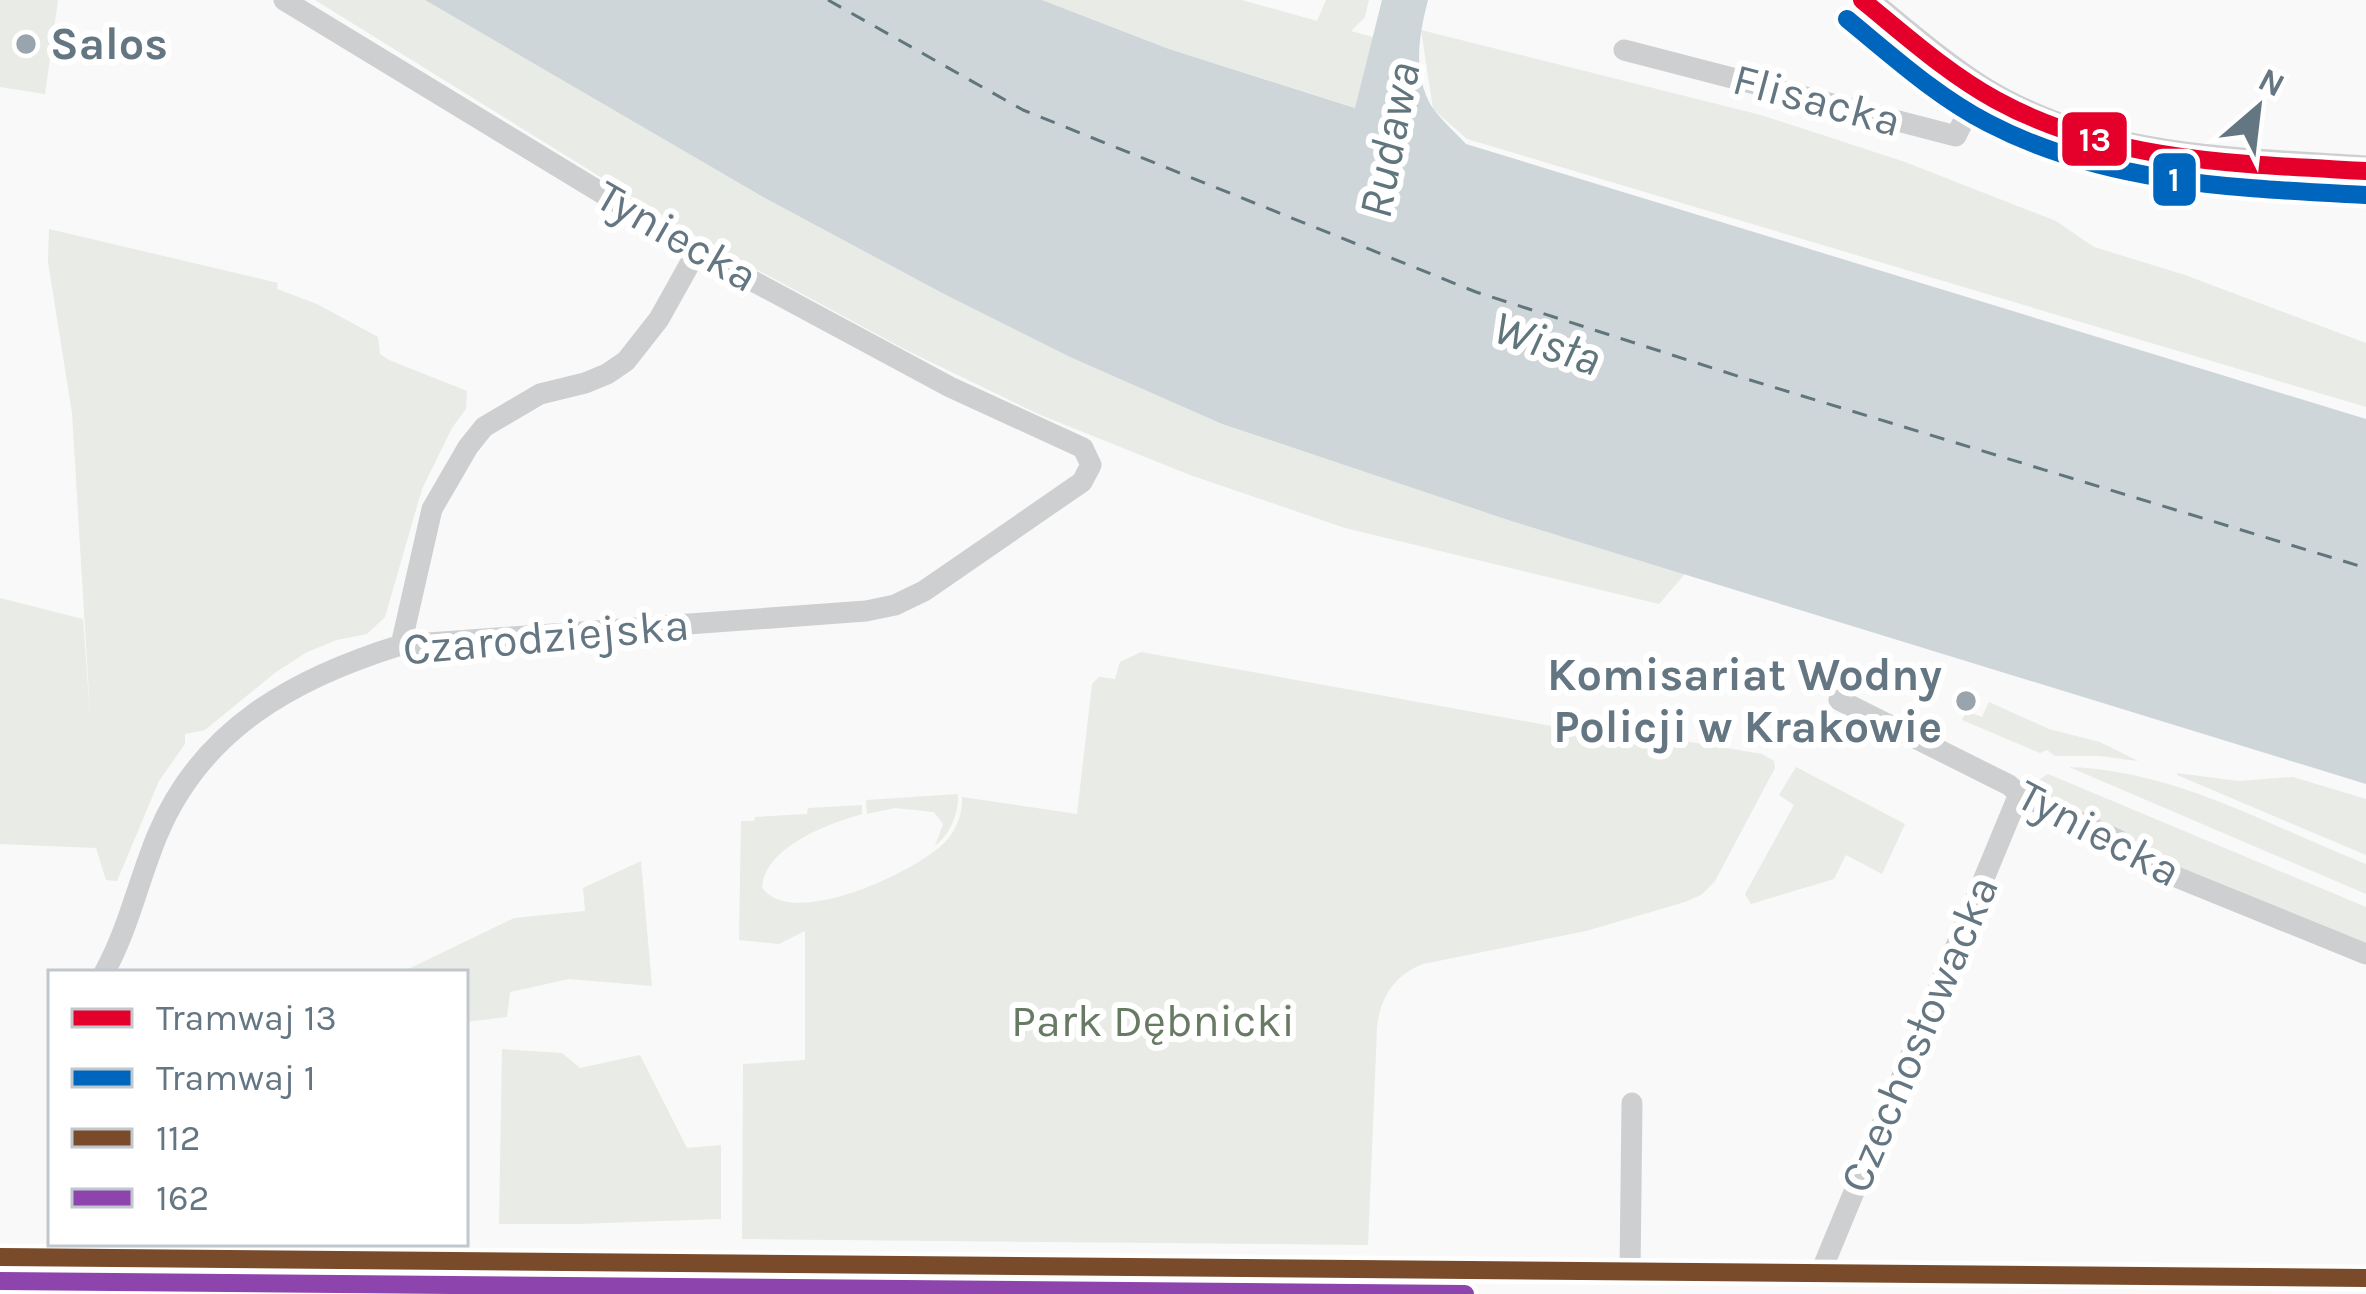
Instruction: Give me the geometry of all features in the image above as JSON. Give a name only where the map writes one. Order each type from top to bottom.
[{"type":"street","name":"Tyniecka","points":[[284,0],[697,251],[950,387],[1083,448]]},
{"type":"street","points":[[1871,0],[1981,85],[2069,126],[2145,147],[2366,166]]},
{"type":"street","name":"Flisacka","points":[[1624,50],[1956,136],[1981,85]]},
{"type":"street","points":[[400,645],[432,509],[468,447],[484,427],[540,394],[585,383],[626,361],[659,319],[697,251]]},
{"type":"street","name":"Czarodziejska","points":[[106,970],[120,945],[175,796],[199,762],[240,724],[291,688],[350,660],[400,645],[866,611],[895,605],[1082,482],[1091,465],[1083,448]]},
{"type":"street","name":"Tyniecka","points":[[1838,700],[2118,840],[2159,870],[2366,954]]},
{"type":"street","name":"Czechosłowacka","points":[[1820,1274],[2019,794]]},
{"type":"street","points":[[1630,1273],[1632,1103]]},
{"type":"street","points":[[0,1257],[95,1251],[1391,1270],[1565,1283],[1630,1273],[2366,1278]]},
{"type":"street","points":[[1391,1270],[1391,1294]]},
{"type":"green space","name":"Salos","points":[[0,0],[58,0],[45,94],[0,87]]},
{"type":"green space","points":[[315,0],[425,0],[763,197],[1070,357],[1222,424],[1685,574],[1659,604],[1345,528],[1190,475],[1038,414],[906,350],[702,240]]},
{"type":"green space","points":[[1042,0],[1242,0],[1317,21],[1326,0],[1369,0],[1365,17],[1351,31],[1373,37],[1356,108],[1169,49]]},
{"type":"green space","points":[[1421,30],[1761,115],[1905,162],[2056,221],[2094,247],[2185,275],[2366,343],[2366,407],[1467,139],[1433,109]]},
{"type":"green space","points":[[49,229],[278,283],[277,289],[317,304],[378,337],[380,354],[389,360],[467,391],[466,409],[422,489],[385,617],[367,634],[307,652],[205,730],[185,734],[185,744],[159,781],[117,881],[106,880],[96,848],[0,844],[0,598],[83,619],[91,728],[72,413],[48,262]]},
{"type":"green space","name":"Park Dębnicki","points":[[1141,652],[1557,727],[1601,727],[1762,754],[1774,761],[1775,768],[1715,881],[1701,895],[1586,931],[1423,964],[1396,981],[1385,997],[1377,1028],[1368,1245],[742,1239],[743,1064],[805,1060],[805,931],[779,944],[739,940],[741,821],[807,814],[808,808],[862,805],[862,814],[816,831],[786,849],[766,873],[762,887],[777,899],[799,903],[855,892],[933,852],[954,831],[962,797],[1077,814],[1092,684],[1099,677],[1115,679],[1120,662]]},
{"type":"green space","points":[[1989,702],[2049,729],[2100,742],[2138,761],[2040,753],[1962,720],[1966,711],[1982,717]]},
{"type":"green space","points":[[1796,767],[1905,824],[1882,874],[1846,855],[1834,879],[1751,904],[1745,894],[1794,805],[1779,795]]},
{"type":"green space","points":[[2069,767],[2147,778],[2257,817],[2366,864],[2366,894]]},
{"type":"green space","points":[[2048,774],[2366,907],[2366,946],[2157,858],[2037,793],[2039,780]]},
{"type":"green space","points":[[2177,775],[2238,781],[2293,777],[2366,799],[2366,855]]},
{"type":"green space","points":[[958,794],[952,823],[935,846],[943,824],[934,812],[895,808],[867,814],[866,800]]},
{"type":"green space","points":[[641,861],[652,986],[569,979],[510,992],[507,1017],[468,1022],[468,970],[406,970],[514,918],[585,911],[583,888]]},
{"type":"green space","points":[[502,1049],[562,1053],[580,1068],[640,1055],[687,1148],[721,1145],[721,1219],[499,1224]]},
{"type":"green space","points":[[426,1281],[810,1285],[817,1294],[426,1294]]},
{"type":"green space","points":[[884,1286],[1345,1290],[1347,1294],[876,1294]]},
{"type":"water","points":[[425,0],[1042,0],[1169,49],[1355,108],[1382,0],[1428,0],[1420,41],[1422,81],[1432,107],[1466,144],[2366,419],[2366,784],[1511,521],[1222,424],[1070,357],[942,293],[763,197]]},
{"type":"ferry route","points":[[828,0],[1023,110],[1476,292],[2366,568]]},
{"type":"tram line","name":"13","points":[[1862,0],[1978,89],[2039,121],[2130,148],[2176,156],[2366,171]]},
{"type":"tram line","name":"1","points":[[1847,19],[1969,112],[2078,159],[2219,185],[2365,195]]},
{"type":"transit line","name":"112","points":[[0,1257],[2366,1278]]},
{"type":"transit line","name":"162","points":[[0,1281],[1465,1294]]},
{"type":"place","name":"Salos","points":[[26,44]]},
{"type":"place","name":"Komisariat Wodny Policji w Krakowie","points":[[1966,701]]},
{"type":"water label","name":"Rudawa","points":[[1389,140]]},
{"type":"water label","name":"Wisła","points":[[1547,343]]}]
